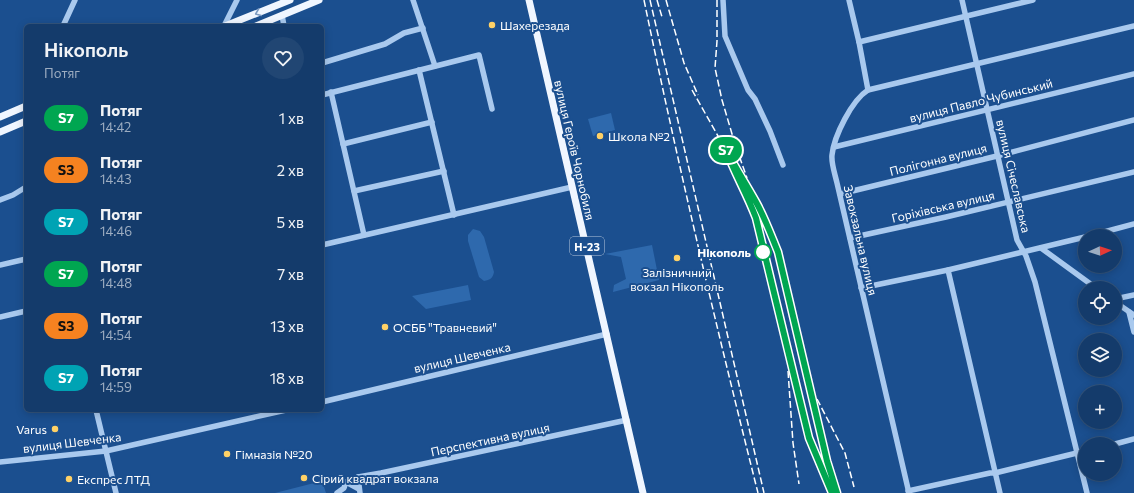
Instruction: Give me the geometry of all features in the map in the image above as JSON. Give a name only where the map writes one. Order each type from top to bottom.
[{"type":"main road","points":[[230,24],[290,0]]},
{"type":"main road","points":[[261,24],[319,0]]},
{"type":"main road","name":"вулиця Героїв Чорнобиля","points":[[529,0],[643,493]]},
{"type":"main road","points":[[0,117],[24,107]]},
{"type":"main road","points":[[0,132],[23,122],[14,111]]},
{"type":"street","points":[[64,24],[75,0]]},
{"type":"street","points":[[226,24],[237,0]]},
{"type":"street","points":[[413,0],[435,66]]},
{"type":"street","points":[[723,0],[725,36],[748,90],[770,131],[783,165]]},
{"type":"street","points":[[849,0],[868,90],[1134,26]]},
{"type":"street","name":"вулиця Січеславська","points":[[962,0],[1017,240],[1036,282],[1087,493]]},
{"type":"street","points":[[859,42],[1033,0]]},
{"type":"street","points":[[282,15],[284,24]]},
{"type":"street","points":[[324,62],[384,44],[404,33],[422,28]]},
{"type":"street","points":[[324,94],[479,55],[492,109]]},
{"type":"street","points":[[419,70],[454,215]]},
{"type":"street","name":"вулиця Павло Чубинський","points":[[834,147],[1134,74]]},
{"type":"street","name":"Завокзальна вулиця","points":[[868,90],[860,95],[847,117],[838,135],[832,156],[908,492]]},
{"type":"street","points":[[331,92],[364,235]]},
{"type":"street","name":"Полігонна вулиця","points":[[840,194],[997,156],[1134,120]]},
{"type":"street","points":[[343,144],[432,122]]},
{"type":"street","points":[[354,191],[444,171]]},
{"type":"street","name":"Горіхівська вулиця","points":[[850,238],[1134,172]]},
{"type":"street","points":[[324,245],[572,187]]},
{"type":"street","points":[[0,200],[24,188]]},
{"type":"street","points":[[1115,229],[1134,224]]},
{"type":"street","points":[[861,288],[948,270],[1078,239]]},
{"type":"street","points":[[1041,248],[1086,281]]},
{"type":"street","points":[[0,266],[24,260]]},
{"type":"street","points":[[948,270],[1000,493]]},
{"type":"street","points":[[1122,298],[1134,295]]},
{"type":"street","points":[[1122,305],[1132,313],[1134,332]]},
{"type":"street","points":[[0,316],[24,311]]},
{"type":"street","name":"вулиця Шевченка","points":[[324,402],[607,334]]},
{"type":"street","points":[[96,412],[116,493]]},
{"type":"street","name":"вулиця Шевченка","points":[[0,462],[106,452],[277,412]]},
{"type":"street","name":"Перспективна вулиця","points":[[346,482],[358,477],[381,474],[627,420]]},
{"type":"street","points":[[1122,442],[1134,439]]},
{"type":"street","points":[[908,492],[1077,453]]},
{"type":"street","points":[[358,477],[360,491]]},
{"type":"street","points":[[337,493],[344,488],[346,482],[360,491]]},
{"type":"shaded area","points":[[611,113],[615,130],[593,136],[588,119]]},
{"type":"shaded area","points":[[473,229],[480,231],[484,237],[494,272],[492,277],[486,281],[479,277],[468,241],[468,235]]},
{"type":"shaded area","points":[[652,245],[659,280],[613,292],[614,285],[626,279],[621,257],[605,254]]},
{"type":"shaded area","points":[[468,285],[471,300],[426,309],[412,296]]},
{"type":"shaded area","name":"Гімназія №20","points":[[322,481],[326,493],[275,493]]},
{"type":"railway","points":[[644,0],[698,247],[758,493]]},
{"type":"railway","points":[[650,0],[764,493]]},
{"type":"railway","points":[[657,0],[662,17]]},
{"type":"railway","points":[[666,0],[684,63],[698,95]]},
{"type":"railway","points":[[717,0],[717,41],[715,68],[722,100],[747,178]]},
{"type":"railway","points":[[692,90],[756,202],[767,223],[778,252],[835,493]]},
{"type":"railway","points":[[746,194],[756,218],[809,438],[828,484]]},
{"type":"railway","points":[[788,371],[793,443],[799,484]]},
{"type":"railway","points":[[817,399],[845,453],[854,487]]},
{"type":"train","name":"S7","points":[[832,493],[809,438],[756,218],[725,148],[767,223],[778,252],[827,461],[837,493]]},
{"type":"place","name":"Шахерезада","points":[[492,25]]},
{"type":"place","name":"Школа №2","points":[[600,136]]},
{"type":"place","name":"Нікополь","points":[[763,252]]},
{"type":"place","name":"Залізничний вокзал Нікополь","points":[[677,258]]},
{"type":"place","name":"ОСББ \"Травневий\"","points":[[385,327]]},
{"type":"place","name":"Varus","points":[[55,429]]},
{"type":"place","name":"Гімназія №20","points":[[227,454]]},
{"type":"place","name":"Сірий квадрат вокзала","points":[[304,478]]},
{"type":"place","name":"Експрес ЛТД","points":[[69,479]]}]
